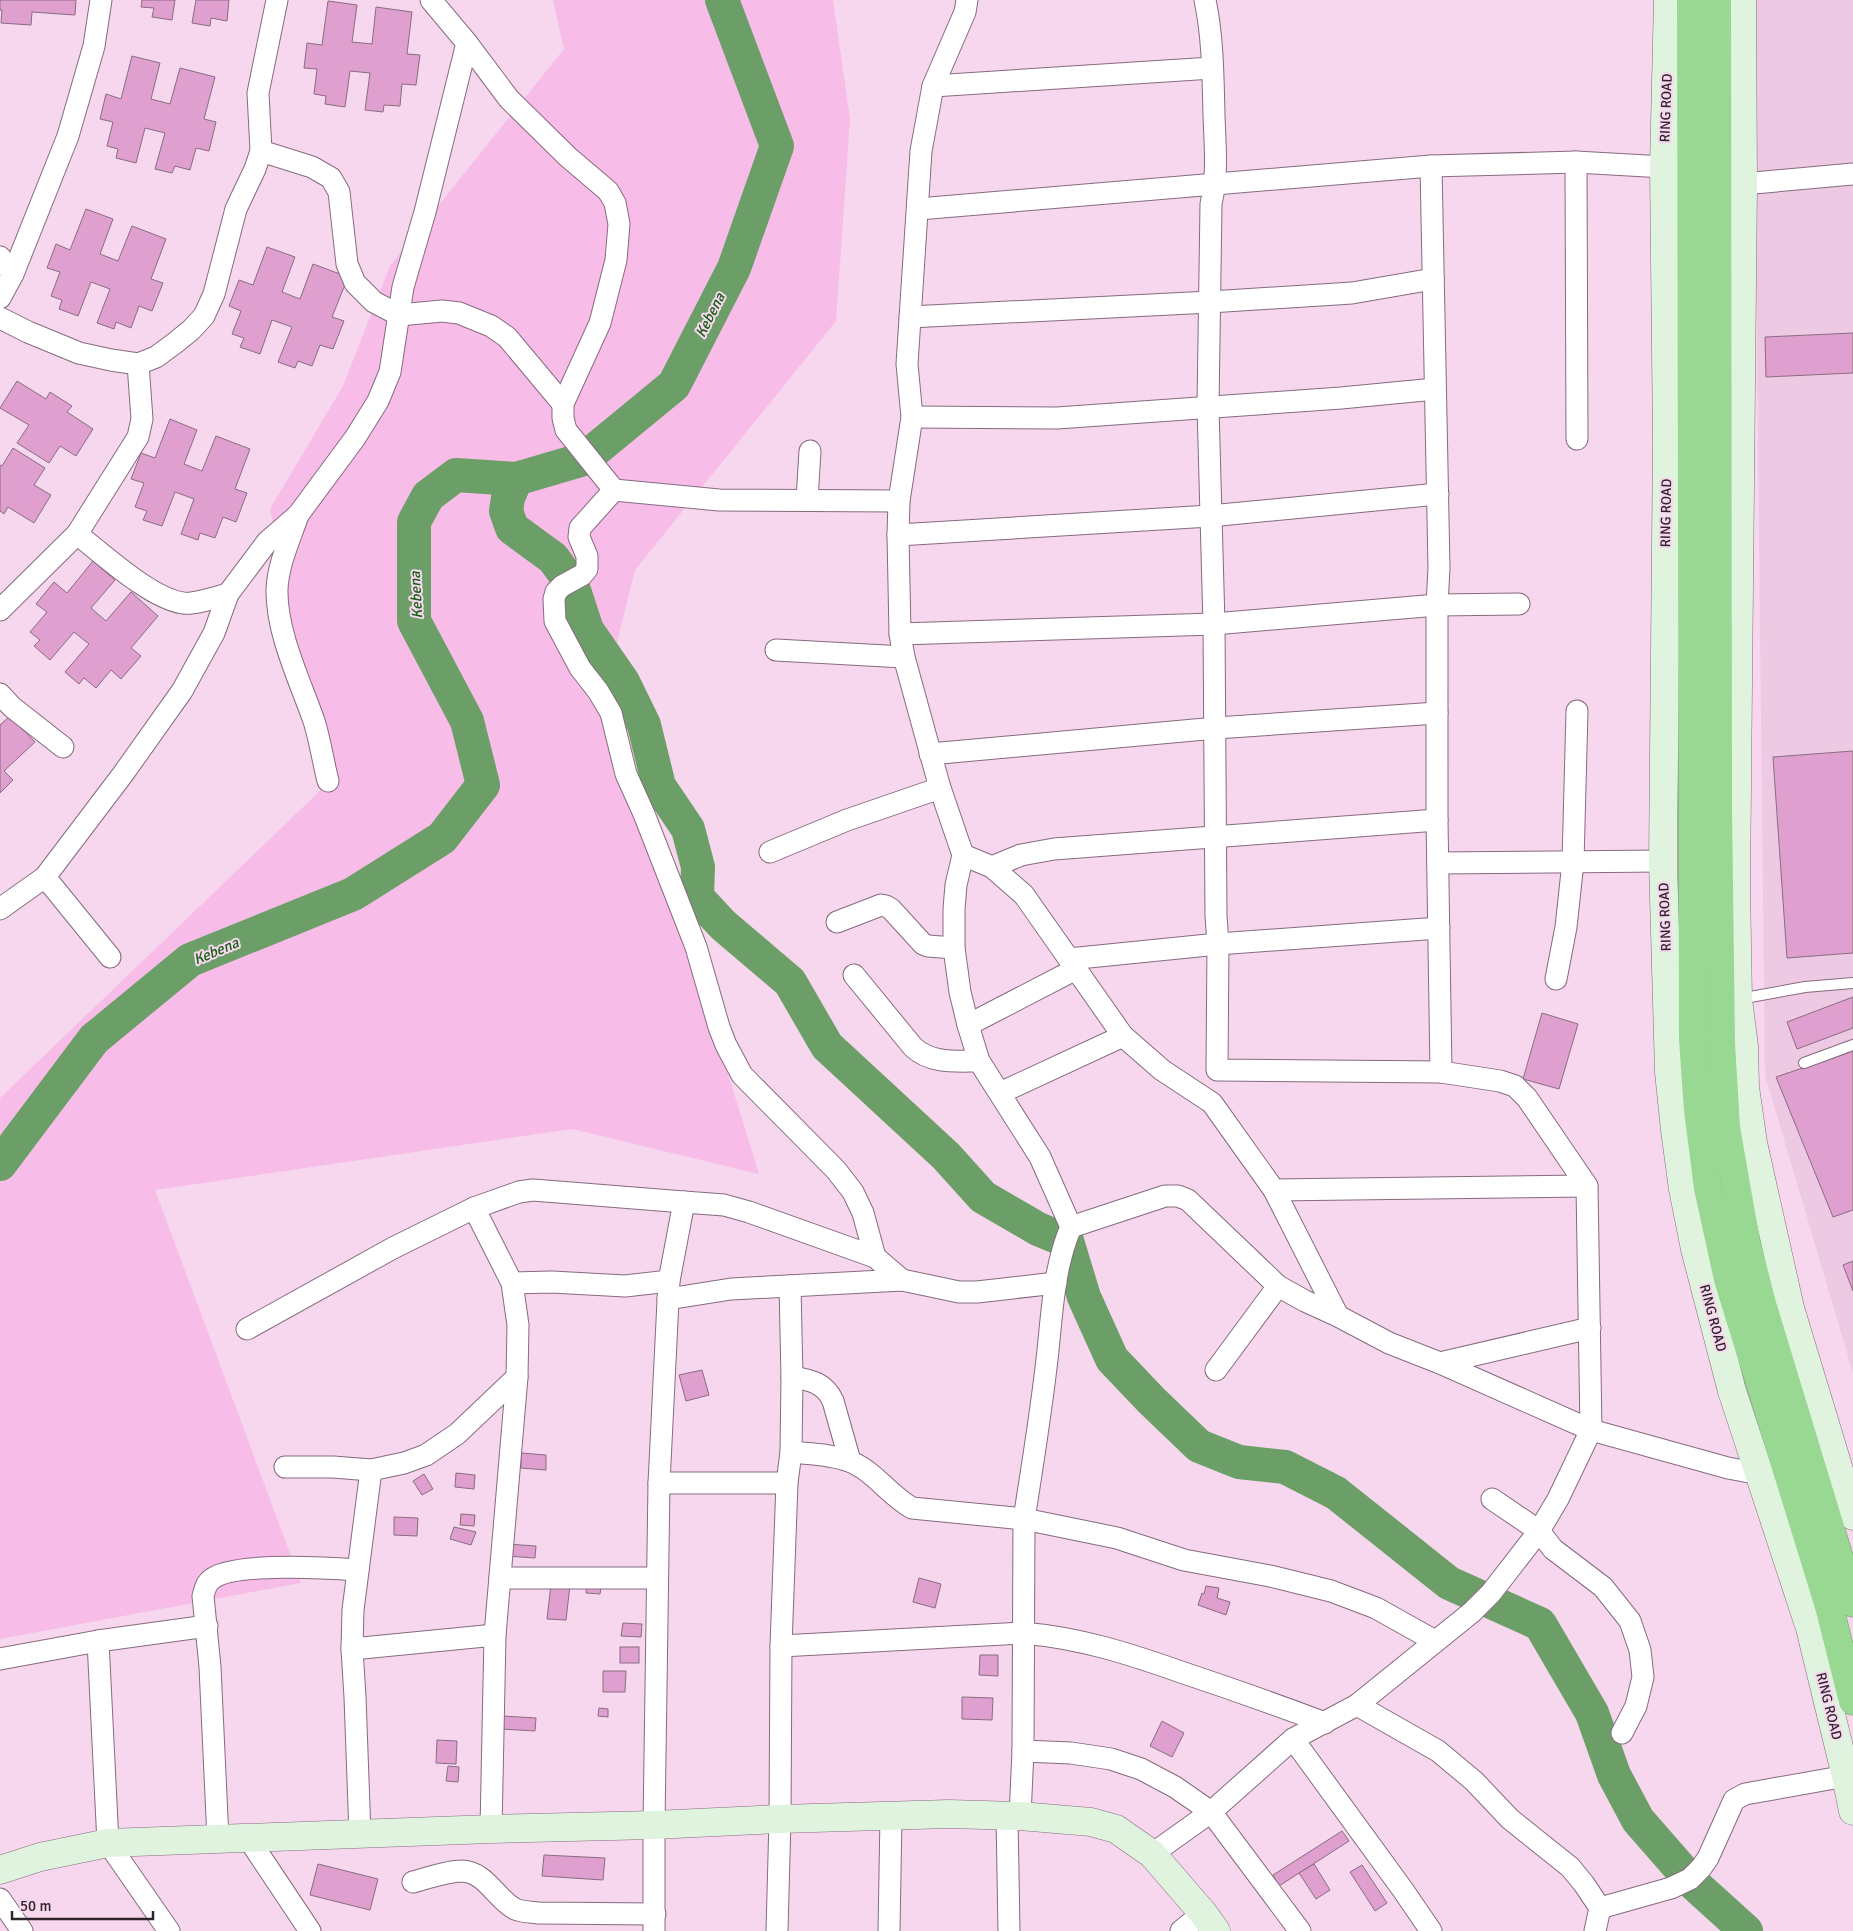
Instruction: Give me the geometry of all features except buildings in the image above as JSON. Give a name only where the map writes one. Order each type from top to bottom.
[{"type":"highway","name":"RING ROAD","points":[[1691,0],[1693,1029],[1698,1110],[1708,1188],[1728,1279],[1829,1606],[1853,1701]]},
{"type":"highway","points":[[1717,0],[1718,826],[1721,1043],[1726,1128],[1746,1242],[1755,1277],[1853,1603]]},
{"type":"street","points":[[0,298],[6,265],[68,136],[94,46],[101,0]]},
{"type":"street","points":[[0,318],[79,353],[138,364],[156,357],[191,330],[204,316],[214,294],[236,208],[255,169],[261,151],[258,93],[277,0]]},
{"type":"street","points":[[431,0],[467,43],[509,99],[568,157],[608,191],[615,203],[619,224],[616,260],[600,323],[563,404],[563,418],[566,430],[614,490],[719,500],[899,501]]},
{"type":"street","points":[[967,0],[965,12],[933,86],[921,151],[907,364],[912,417],[899,501],[900,634],[904,657],[930,754],[963,855],[956,885],[954,948],[960,992],[968,1025],[979,1062],[1040,1157],[1067,1238],[1056,1283],[1046,1371],[1024,1519],[1022,1751],[1013,1816],[1009,1931]]},
{"type":"street","points":[[1205,0],[1210,27],[1216,183],[1212,204],[1208,406],[1216,728],[1216,916],[1218,944],[1217,1070],[1212,1103]]},
{"type":"street","name":"RING ROAD","points":[[1668,0],[1664,166],[1667,448],[1663,862],[1669,1072],[1683,1189],[1695,1249],[1732,1391],[1810,1628],[1853,1811]]},
{"type":"street","points":[[1742,0],[1743,184],[1736,886],[1738,1000],[1744,1046],[1745,1087],[1769,1220],[1790,1308],[1853,1516]]},
{"type":"street","points":[[0,909],[45,877],[123,774],[182,691],[214,633],[228,594],[267,542],[298,515],[355,438],[378,401],[390,372],[402,287],[425,212],[467,43]]},
{"type":"street","points":[[933,86],[1212,68]]},
{"type":"street","points":[[261,151],[312,167],[331,178],[339,192],[347,264],[355,283],[374,302],[399,315],[442,311],[459,313],[491,326],[507,337],[563,404]]},
{"type":"street","points":[[918,209],[1431,166],[1576,162],[1664,166]]},
{"type":"street","points":[[1576,162],[1576,440]]},
{"type":"street","points":[[1431,166],[1439,568],[1437,605],[1437,820],[1441,1072]]},
{"type":"street","points":[[1743,184],[1853,174]]},
{"type":"street","points":[[910,317],[1210,302],[1352,292],[1433,279]]},
{"type":"street","points":[[0,610],[77,534],[138,437],[142,418],[138,364]]},
{"type":"street","points":[[912,417],[1057,418],[1341,398],[1435,389]]},
{"type":"street","points":[[807,500],[810,451]]},
{"type":"street","points":[[614,490],[580,528],[579,537],[588,563],[587,569],[582,575],[562,586],[556,592],[554,599],[555,620],[580,668],[598,691],[611,713],[626,774],[644,814],[696,947],[726,1045],[742,1074],[836,1170],[852,1192],[862,1213],[875,1257]]},
{"type":"street","points":[[898,536],[1210,516],[1438,494]]},
{"type":"street","points":[[298,515],[280,568],[277,589],[279,612],[289,651],[314,724],[328,780]]},
{"type":"street","points":[[77,534],[145,586],[163,597],[185,604],[228,594]]},
{"type":"street","points":[[900,634],[1214,624],[1437,605],[1519,604]]},
{"type":"street","points":[[776,650],[904,657]]},
{"type":"street","points":[[0,694],[12,707],[63,747]]},
{"type":"street","points":[[1556,979],[1566,927],[1572,862],[1577,711]]},
{"type":"street","points":[[930,754],[1216,728],[1437,714]]},
{"type":"street","points":[[770,852],[847,820],[940,788]]},
{"type":"street","points":[[992,867],[1022,855],[1054,849],[1437,820]]},
{"type":"street","points":[[963,855],[992,867],[1024,894],[1123,1036],[1162,1070],[1212,1103],[1274,1190],[1338,1316]]},
{"type":"street","points":[[1438,863],[1663,862]]},
{"type":"street","points":[[45,877],[110,957]]},
{"type":"street","points":[[838,922],[881,905],[886,906],[923,944],[954,948]]},
{"type":"street","points":[[968,1025],[1073,964],[1218,944],[1439,928]]},
{"type":"street","points":[[854,976],[913,1047],[921,1054],[930,1058],[979,1062]]},
{"type":"street","points":[[1000,1093],[1123,1036]]},
{"type":"street","points":[[1152,1854],[1211,1812],[1293,1739],[1357,1705],[1472,1612],[1491,1593],[1539,1531],[1558,1499],[1591,1430],[1587,1186],[1527,1098],[1515,1086],[1500,1081],[1441,1072],[1217,1070]]},
{"type":"street","points":[[1274,1190],[1587,1186]]},
{"type":"street","points":[[247,1329],[393,1248],[474,1208],[519,1192],[533,1190],[724,1205],[749,1212],[875,1257],[902,1280]]},
{"type":"street","points":[[1067,1238],[1165,1196],[1178,1196],[1188,1200],[1278,1286],[1389,1343],[1440,1363],[1591,1430],[1728,1468],[1760,1474]]},
{"type":"street","points":[[413,1882],[464,1871],[480,1877],[506,1902],[522,1911],[655,1922],[654,1825],[659,1483],[668,1290],[684,1202]]},
{"type":"street","points":[[474,1208],[512,1282],[518,1325],[517,1377],[495,1635],[491,1829]]},
{"type":"street","points":[[512,1282],[552,1282],[668,1290],[731,1289],[902,1280],[959,1292],[1056,1283]]},
{"type":"street","points":[[777,1931],[781,1646],[787,1483],[791,1452],[790,1286]]},
{"type":"street","points":[[1216,1370],[1278,1286]]},
{"type":"street","points":[[1440,1363],[1590,1328]]},
{"type":"street","points":[[285,1467],[333,1467],[371,1470],[404,1463],[426,1455],[442,1445],[517,1377]]},
{"type":"street","points":[[792,1377],[820,1384],[829,1392],[850,1461]]},
{"type":"street","points":[[791,1452],[850,1461],[869,1473],[899,1500],[912,1508],[1024,1519],[1117,1538],[1184,1560],[1270,1576],[1331,1591],[1376,1608],[1435,1641]]},
{"type":"street","points":[[360,1834],[352,1610],[371,1470]]},
{"type":"street","points":[[659,1483],[787,1483]]},
{"type":"street","points":[[1492,1499],[1539,1531],[1553,1549],[1603,1587],[1630,1621],[1640,1650],[1643,1677],[1636,1706],[1622,1733]]},
{"type":"street","points":[[218,1839],[205,1587],[212,1578],[224,1573],[282,1567],[358,1570]]},
{"type":"street","points":[[500,1578],[657,1578]]},
{"type":"street","points":[[0,1658],[98,1641],[207,1626]]},
{"type":"street","points":[[781,1646],[1023,1633],[1058,1636],[1120,1652],[1325,1723]]},
{"type":"street","points":[[352,1649],[495,1635]]},
{"type":"street","points":[[98,1641],[108,1843],[169,1931]]},
{"type":"street","points":[[1357,1705],[1438,1751],[1474,1781],[1510,1819],[1570,1867],[1600,1908],[1595,1931]]},
{"type":"street","points":[[1293,1739],[1431,1931]]},
{"type":"street","points":[[1022,1751],[1072,1753],[1111,1759],[1142,1769],[1175,1787],[1211,1812],[1300,1931]]},
{"type":"street","points":[[1600,1908],[1680,1884],[1701,1868],[1708,1858],[1734,1800],[1745,1794],[1846,1776]]},
{"type":"street","points":[[0,1870],[40,1857],[108,1843],[780,1819],[949,1814],[1013,1816],[1091,1822],[1116,1829],[1152,1854],[1210,1922],[1181,1931]]},
{"type":"street","points":[[889,1931],[891,1816]]},
{"type":"street","points":[[248,1838],[310,1931]]},
{"type":"street","points":[[0,1899],[22,1931]]},
{"type":"lane","points":[[1738,1000],[1806,987],[1853,983]]},
{"type":"lane","points":[[1804,1062],[1853,1044]]},
{"type":"shaded area","points":[[553,0],[833,0],[850,119],[836,321],[635,570],[607,683],[759,1174],[572,1129],[155,1190],[301,1583],[0,1639],[0,1098],[324,787],[270,509],[343,386],[390,266],[564,49]]},
{"type":"shaded area","points":[[1753,0],[1853,0],[1853,1373],[1765,1075]]},
{"type":"waterway","name":"Kebena","points":[[0,1164],[94,1039],[190,960],[353,894],[442,838],[483,785],[467,721],[414,621],[414,522],[428,496],[456,475],[516,479],[584,459],[674,385],[734,268],[777,146],[722,0]]},
{"type":"waterway","points":[[516,479],[508,498],[506,511],[512,528],[553,558],[572,584],[587,630],[623,682],[644,725],[659,786],[688,829],[698,867],[697,897],[723,925],[790,982],[827,1046],[946,1156],[983,1197],[1038,1229],[1067,1241],[1084,1297],[1112,1359],[1199,1446],[1239,1462],[1285,1467],[1336,1493],[1449,1583],[1540,1624],[1592,1713],[1614,1775],[1638,1820],[1693,1883],[1746,1931]]}]
